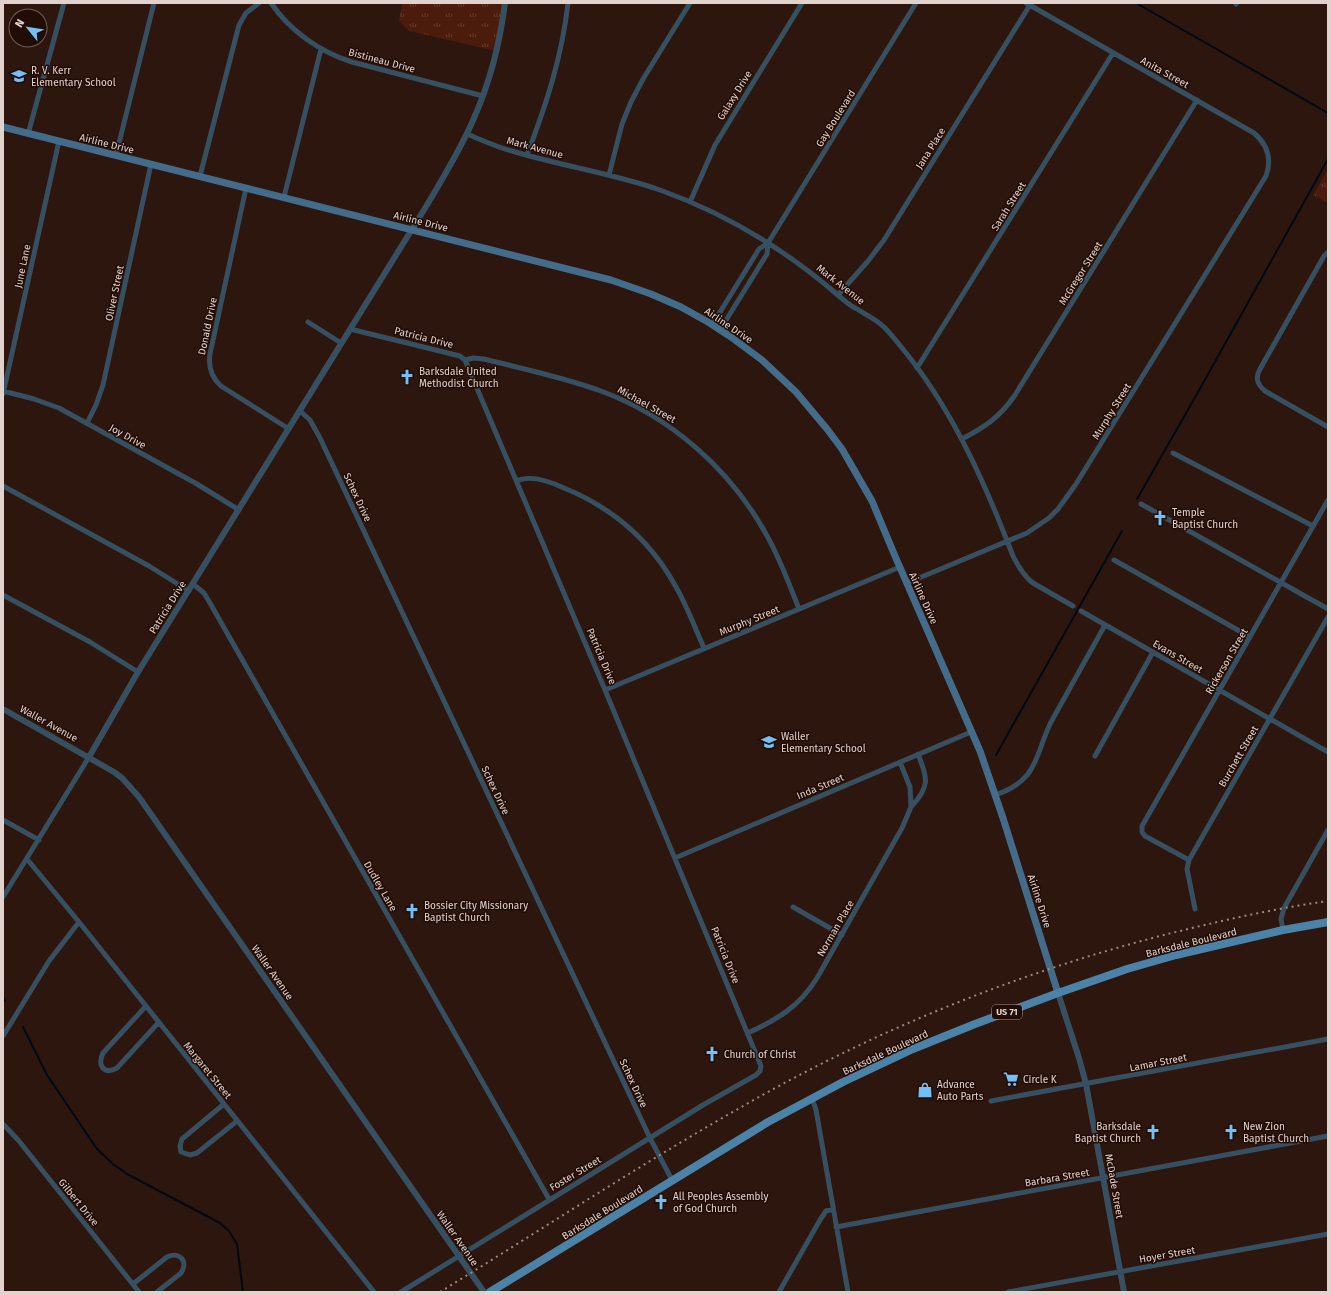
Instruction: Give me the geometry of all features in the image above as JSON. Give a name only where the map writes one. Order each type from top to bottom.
[{"type":"main road","name":"Airline Drive","points":[[3,127],[611,280],[666,300],[712,324],[762,360],[796,392],[827,429],[842,449],[872,501],[980,750],[1058,993]]},
{"type":"main road","name":"Barksdale Boulevard","points":[[490,1292],[738,1140],[812,1098],[874,1067],[927,1043],[1090,981],[1164,958],[1283,930],[1328,922]]},
{"type":"street","points":[[28,134],[64,3]]},
{"type":"street","points":[[116,156],[154,3]]},
{"type":"street","points":[[200,176],[239,25],[246,13],[259,3]]},
{"type":"street","name":"Bistineau Drive","points":[[271,3],[290,25],[321,49],[352,62],[483,96]]},
{"type":"street","name":"Patricia Drive","points":[[3,897],[89,757],[138,672],[454,159],[467,134],[483,96],[496,51],[504,3]]},
{"type":"street","points":[[527,155],[552,86],[561,47],[568,3]]},
{"type":"street","points":[[609,175],[622,124],[631,102],[643,79],[690,3]]},
{"type":"street","name":"Galaxy Drive","points":[[690,202],[715,145],[802,3]]},
{"type":"street","name":"Gay Boulevard","points":[[712,324],[759,249],[768,242],[916,3]]},
{"type":"street","name":"Anita Street","points":[[1028,4],[1254,133],[1262,141],[1268,151],[1269,164],[1266,176]]},
{"type":"street","name":"Jana Place","points":[[838,295],[879,247],[1028,4]]},
{"type":"street","points":[[284,197],[321,49]]},
{"type":"street","name":"Sarah Street","points":[[917,368],[1113,53]]},
{"type":"street","name":"McGregor Street","points":[[962,439],[989,423],[1007,406],[1197,100]]},
{"type":"street","name":"Mark Avenue","points":[[467,134],[496,146],[527,155],[636,182],[690,202],[732,221],[768,242],[801,265],[851,306],[879,322],[917,368],[939,400],[962,439],[1016,562],[1028,579],[1039,587],[1073,606]]},
{"type":"street","name":"June Lane","points":[[3,392],[59,141]]},
{"type":"street","name":"Oliver Street","points":[[87,423],[96,405],[103,385],[151,164]]},
{"type":"street","name":"Murphy Street","points":[[907,583],[1008,542],[1027,533],[1049,518],[1067,497],[1266,176]]},
{"type":"street","name":"Donald Drive","points":[[246,188],[210,354],[209,367],[213,377],[221,386],[289,428]]},
{"type":"street","name":"Gay Boulevard","points":[[720,330],[767,254],[768,242]]},
{"type":"street","points":[[1328,252],[1324,256],[1257,375],[1257,382],[1265,391],[1328,427]]},
{"type":"street","points":[[308,322],[341,343]]},
{"type":"street","name":"Patricia Drive","points":[[350,329],[460,356],[465,360],[676,858],[761,1063],[760,1071]]},
{"type":"street","name":"Michael Street","points":[[465,360],[473,358],[484,359],[589,386],[630,403],[676,431],[715,465],[733,484],[750,507],[774,549],[799,609]]},
{"type":"street","name":"Joy Drive","points":[[3,392],[47,403],[87,423],[196,484],[238,510]]},
{"type":"street","name":"Schex Drive","points":[[300,411],[310,420],[320,438],[650,1138],[672,1180]]},
{"type":"street","points":[[1173,453],[1313,526]]},
{"type":"street","points":[[517,481],[523,478],[533,479],[568,489],[606,509],[634,531],[652,550],[677,587],[704,648]]},
{"type":"street","points":[[3,486],[149,566],[188,591]]},
{"type":"street","name":"Rickerson Street","points":[[1189,860],[1145,836],[1142,832],[1144,823],[1328,500]]},
{"type":"street","points":[[1141,504],[1328,609]]},
{"type":"street","points":[[1114,560],[1250,637]]},
{"type":"street","name":"Murphy Street","points":[[605,690],[900,567]]},
{"type":"street","name":"Dudley Lane","points":[[193,584],[204,593],[210,603],[549,1199]]},
{"type":"street","points":[[3,595],[90,642],[138,672]]},
{"type":"street","name":"Evans Street","points":[[1081,611],[1328,752]]},
{"type":"street","name":"Burchett Street","points":[[1195,910],[1187,869],[1189,860],[1328,616]]},
{"type":"street","points":[[995,795],[1020,783],[1030,772],[1051,722],[1105,625]]},
{"type":"street","points":[[1095,756],[1153,652]]},
{"type":"street","name":"Waller Avenue","points":[[3,709],[89,757],[122,778],[130,786],[148,808],[484,1292]]},
{"type":"street","name":"Inda Street","points":[[676,858],[971,732]]},
{"type":"street","name":"Norman Place","points":[[748,1033],[779,1018],[800,1001],[812,986],[902,828],[911,807],[920,796],[926,778],[918,754]]},
{"type":"street","name":"Norman Place","points":[[900,762],[910,787],[911,807]]},
{"type":"street","points":[[3,820],[39,840]]},
{"type":"street","points":[[1283,930],[1281,919],[1284,908],[1328,830]]},
{"type":"street","name":"Margaret Street","points":[[27,859],[374,1292]]},
{"type":"street","points":[[793,907],[842,935]]},
{"type":"street","points":[[3,1036],[49,961],[79,922]]},
{"type":"street","name":"McDade Street","points":[[1058,993],[1086,1084],[1124,1292]]},
{"type":"street","points":[[146,1006],[103,1053],[101,1059],[102,1067],[105,1070],[110,1071],[117,1068],[159,1022]]},
{"type":"street","name":"Lamar Street","points":[[991,1102],[1328,1039]]},
{"type":"street","name":"Foster Street","points":[[401,1292],[549,1199],[717,1096],[756,1075],[760,1071]]},
{"type":"street","points":[[812,1098],[816,1110],[848,1292]]},
{"type":"street","points":[[224,1104],[182,1139],[180,1146],[182,1152],[190,1155],[197,1153],[237,1121]]},
{"type":"street","name":"Gilbert Drive","points":[[3,1124],[19,1141],[139,1292]]},
{"type":"street","name":"Barbara Street","points":[[836,1226],[1328,1136]]},
{"type":"street","points":[[779,1292],[820,1220],[826,1211],[833,1209]]},
{"type":"street","name":"Hoyer Street","points":[[1008,1292],[1328,1234]]},
{"type":"street","points":[[133,1284],[167,1258],[172,1255],[178,1256],[183,1261],[183,1270],[157,1292]]},
{"type":"green space","points":[[402,3],[503,3],[496,51],[409,31],[399,21]]},
{"type":"green space","points":[[1328,169],[1328,203],[1313,195]]},
{"type":"waterway","points":[[1136,3],[1328,113]]},
{"type":"waterway","points":[[1137,499],[1328,159]]},
{"type":"waterway","points":[[996,755],[1122,531]]},
{"type":"waterway","points":[[3,997],[5,1001]]},
{"type":"waterway","points":[[23,1027],[47,1075],[97,1149],[113,1164],[127,1174],[220,1223],[229,1231],[237,1244],[243,1292]]},
{"type":"railway","points":[[440,1292],[644,1165],[726,1116],[815,1067],[910,1022],[1008,983],[1109,950],[1222,921],[1328,901]]},
{"type":"place","name":"R. V. Kerr Elementary School","points":[[19,76]]},
{"type":"place","name":"Barksdale United Methodist Church","points":[[407,377]]},
{"type":"place","name":"Temple Baptist Church","points":[[1160,518]]},
{"type":"place","name":"Waller Elementary School","points":[[769,742]]},
{"type":"place","name":"Bossier City Missionary Baptist Church","points":[[412,911]]},
{"type":"place","name":"Church of Christ","points":[[712,1054]]},
{"type":"place","name":"Circle K","points":[[1011,1079]]},
{"type":"place","name":"Advance Auto Parts","points":[[925,1090]]},
{"type":"place","name":"Barksdale Baptist Church","points":[[1153,1132]]},
{"type":"place","name":"New Zion Baptist Church","points":[[1231,1132]]},
{"type":"place","name":"All Peoples Assembly of God Church","points":[[661,1202]]}]
